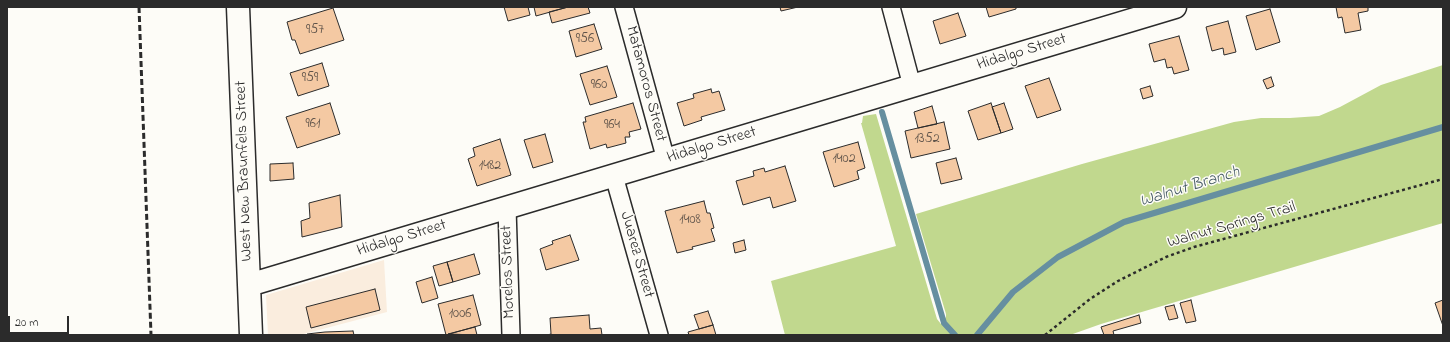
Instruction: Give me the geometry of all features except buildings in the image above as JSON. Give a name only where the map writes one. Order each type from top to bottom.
[{"type":"street","name":"West New Braunfels Street","points":[[238,7],[251,335]]},
{"type":"street","name":"Matamoros Street","points":[[624,7],[666,160]]},
{"type":"street","points":[[891,7],[912,86]]},
{"type":"street","name":"Hidalgo Street","points":[[249,285],[1163,9]]},
{"type":"street","name":"Juarez Street","points":[[614,176],[659,335]]},
{"type":"street","name":"Morelos Street","points":[[507,208],[511,335]]},
{"type":"path","name":"Walnut Springs Trail","points":[[1045,335],[1090,299],[1118,281],[1166,257],[1194,247],[1443,179]]},
{"type":"shaded area","points":[[384,260],[387,312],[300,335],[268,335],[266,295]]},
{"type":"green space","points":[[1443,65],[1443,223],[1101,324],[1070,335],[785,335],[771,281],[896,246],[861,123],[863,116],[876,114],[937,319],[941,324],[946,317],[946,314],[916,214],[1082,164],[1234,122],[1261,118],[1319,116],[1340,107],[1381,85]]},
{"type":"waterway","points":[[882,112],[944,323],[955,335]]},
{"type":"waterway","name":"Walnut Branch","points":[[977,335],[1013,292],[1058,257],[1124,222],[1443,127]]},
{"type":"railway","points":[[139,7],[151,335]]}]
